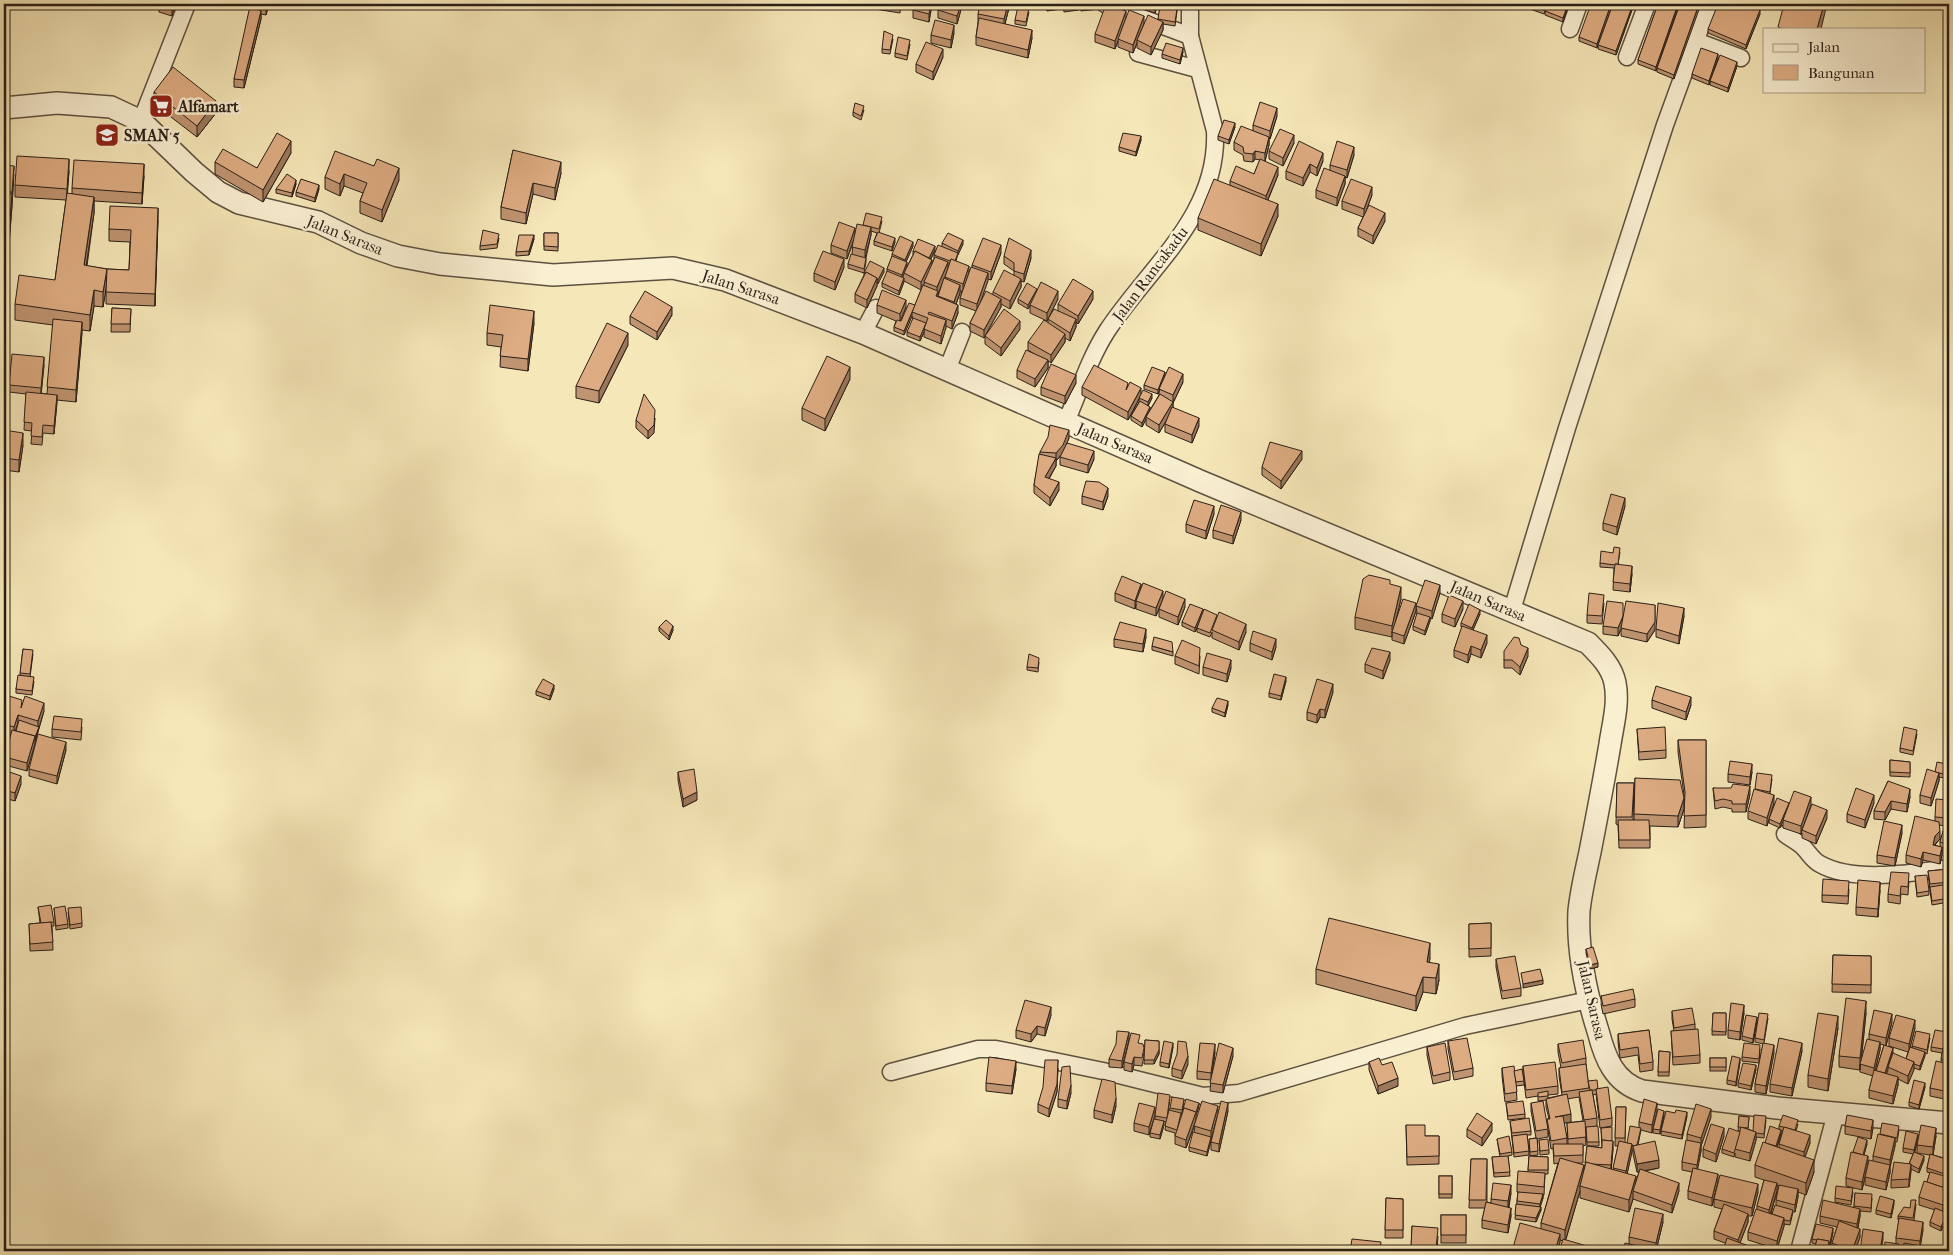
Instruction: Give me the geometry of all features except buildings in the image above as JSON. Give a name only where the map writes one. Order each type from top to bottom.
[{"type":"street","points":[[141,120],[188,4]]},
{"type":"street","points":[[1105,4],[1190,36]]},
{"type":"street","name":"Jalan Rancakadu","points":[[1066,422],[1097,348],[1109,329],[1177,244],[1206,190],[1216,145],[1215,130],[1210,104],[1197,69],[1190,36],[1190,4]]},
{"type":"street","points":[[1570,29],[1579,4]]},
{"type":"street","points":[[1627,57],[1647,4]]},
{"type":"street","points":[[1512,610],[1665,125],[1709,4]]},
{"type":"street","points":[[1696,41],[1741,58]]},
{"type":"street","points":[[1138,53],[1197,69]]},
{"type":"street","name":"Jalan Sarasa","points":[[4,108],[57,103],[92,104],[111,107],[141,120],[194,172],[218,192],[239,203],[318,222],[362,243],[398,256],[440,264],[553,274],[673,268],[725,280],[863,333],[1200,481],[1588,643],[1602,656],[1615,683],[1616,700],[1612,735],[1579,910],[1579,935],[1589,1000],[1603,1050],[1612,1068],[1630,1087],[1642,1091],[1949,1124]]},
{"type":"street","points":[[863,333],[876,308]]},
{"type":"street","points":[[948,370],[962,332]]},
{"type":"street","points":[[1785,834],[1801,845],[1817,862],[1838,870],[1860,874],[1918,872],[1949,868]]},
{"type":"street","points":[[891,1072],[978,1049],[996,1048],[1104,1071],[1203,1096],[1220,1096],[1239,1093],[1465,1026],[1589,1000]]},
{"type":"street","points":[[1799,1251],[1836,1113]]},
{"type":"place","name":"Alfamart","points":[[161,106]]},
{"type":"place","name":"SMAN 5","points":[[107,135]]}]
